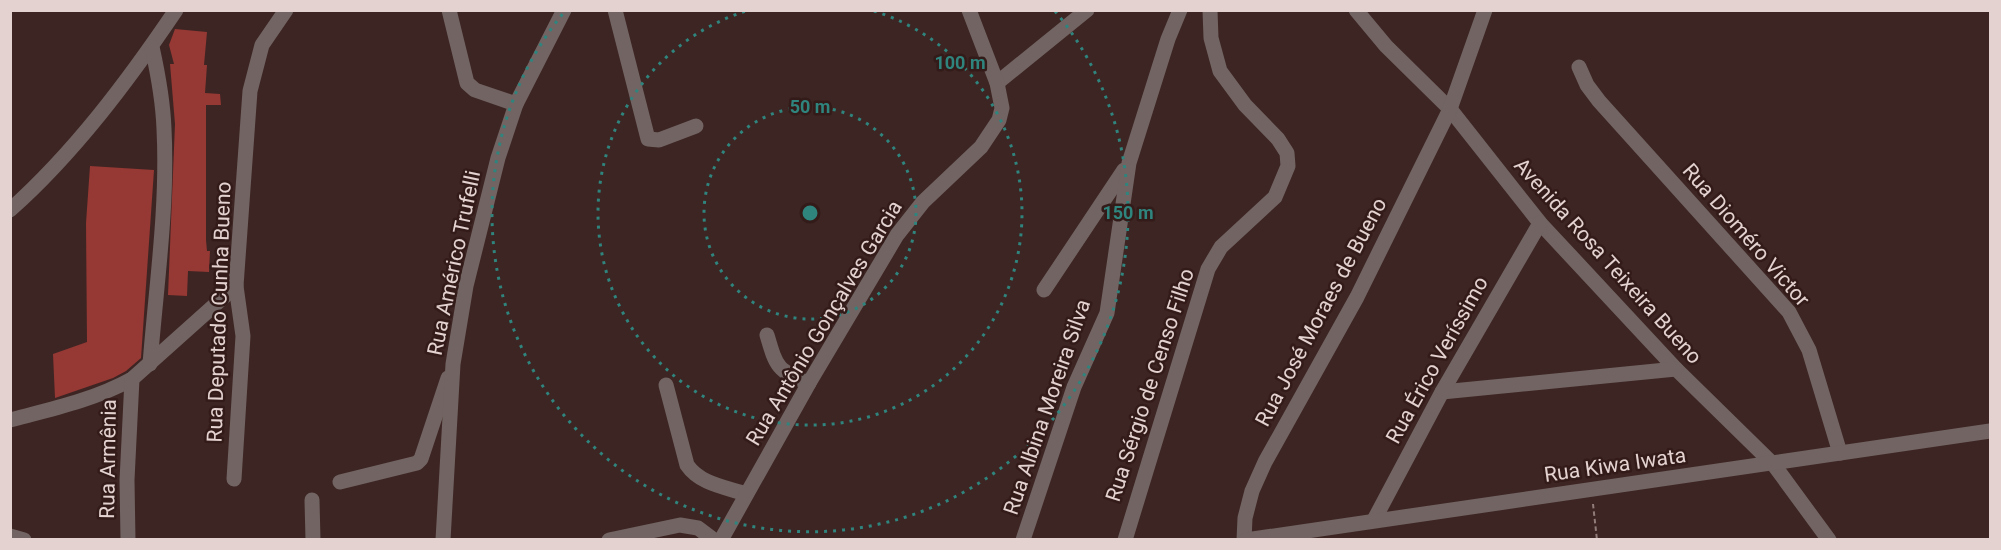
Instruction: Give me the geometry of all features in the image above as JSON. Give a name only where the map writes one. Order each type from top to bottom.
[{"type":"street","points":[[10,210],[54,168],[152,47],[176,10]]},
{"type":"street","name":"Rua Deputado Cunha Bueno","points":[[234,479],[243,336],[236,286],[250,91],[262,45],[286,10]]},
{"type":"street","points":[[449,10],[467,83],[475,90],[516,104]]},
{"type":"street","name":"Rua Américo Trufelli","points":[[443,540],[453,364],[469,275],[498,158],[516,104],[564,10]]},
{"type":"street","points":[[615,10],[648,139],[659,140],[696,126]]},
{"type":"street","name":"Rua Antônio Gonçalves Garcia","points":[[720,540],[809,383],[897,236],[923,202],[981,147],[992,133],[1002,108],[997,83],[969,10]]},
{"type":"street","points":[[997,83],[1087,10]]},
{"type":"street","name":"Rua Albina Moreira Silva","points":[[1023,540],[1074,387],[1107,313],[1129,163],[1168,39],[1180,10]]},
{"type":"street","name":"Rua Sérgio de Censo Filho","points":[[1125,540],[1208,269],[1221,247],[1275,197],[1288,166],[1287,153],[1278,139],[1245,105],[1220,70],[1211,38],[1210,10]]},
{"type":"street","name":"Avenida Rosa Teixeira Bueno","points":[[1356,10],[1386,46],[1450,109],[1540,223],[1676,369],[1774,465],[1829,540]]},
{"type":"street","name":"Rua José Moraes de Bueno","points":[[1245,540],[1245,518],[1265,462],[1357,297],[1450,109],[1485,10]]},
{"type":"street","points":[[150,364],[164,175],[161,92],[152,47]]},
{"type":"street","name":"Rua Dioméro Victor","points":[[1579,67],[1587,85],[1599,101],[1789,312],[1809,350],[1840,453]]},
{"type":"street","points":[[1044,290],[1129,163]]},
{"type":"street","name":"Rua Érico Veríssimo","points":[[1374,520],[1442,392],[1540,223]]},
{"type":"street","points":[[10,420],[77,402],[112,390],[132,379],[236,286]]},
{"type":"street","points":[[767,335],[776,364],[781,370],[809,383]]},
{"type":"street","points":[[340,482],[411,465],[421,459],[453,364]]},
{"type":"street","points":[[1442,392],[1676,369]]},
{"type":"street","name":"Rua Armênia","points":[[128,540],[127,480],[132,379]]},
{"type":"street","points":[[666,386],[687,465],[700,478],[746,494]]},
{"type":"street","name":"Rua Kiwa Iwata","points":[[1245,540],[1774,465],[1990,431]]},
{"type":"street","points":[[312,500],[314,540]]},
{"type":"street","points":[[609,540],[680,525],[698,528],[714,540]]},
{"type":"street","points":[[10,536],[24,540]]},
{"type":"path","points":[[1592,490],[1597,540]]},
{"type":"building","points":[[175,29],[207,32],[204,65],[207,65],[205,93],[220,94],[221,105],[206,105],[206,240],[207,251],[210,251],[209,272],[188,271],[187,296],[168,295],[175,124],[170,64],[174,64],[169,45]]},
{"type":"building","points":[[90,166],[154,170],[141,358],[126,371],[113,378],[55,398],[53,354],[87,342],[86,223]]}]
